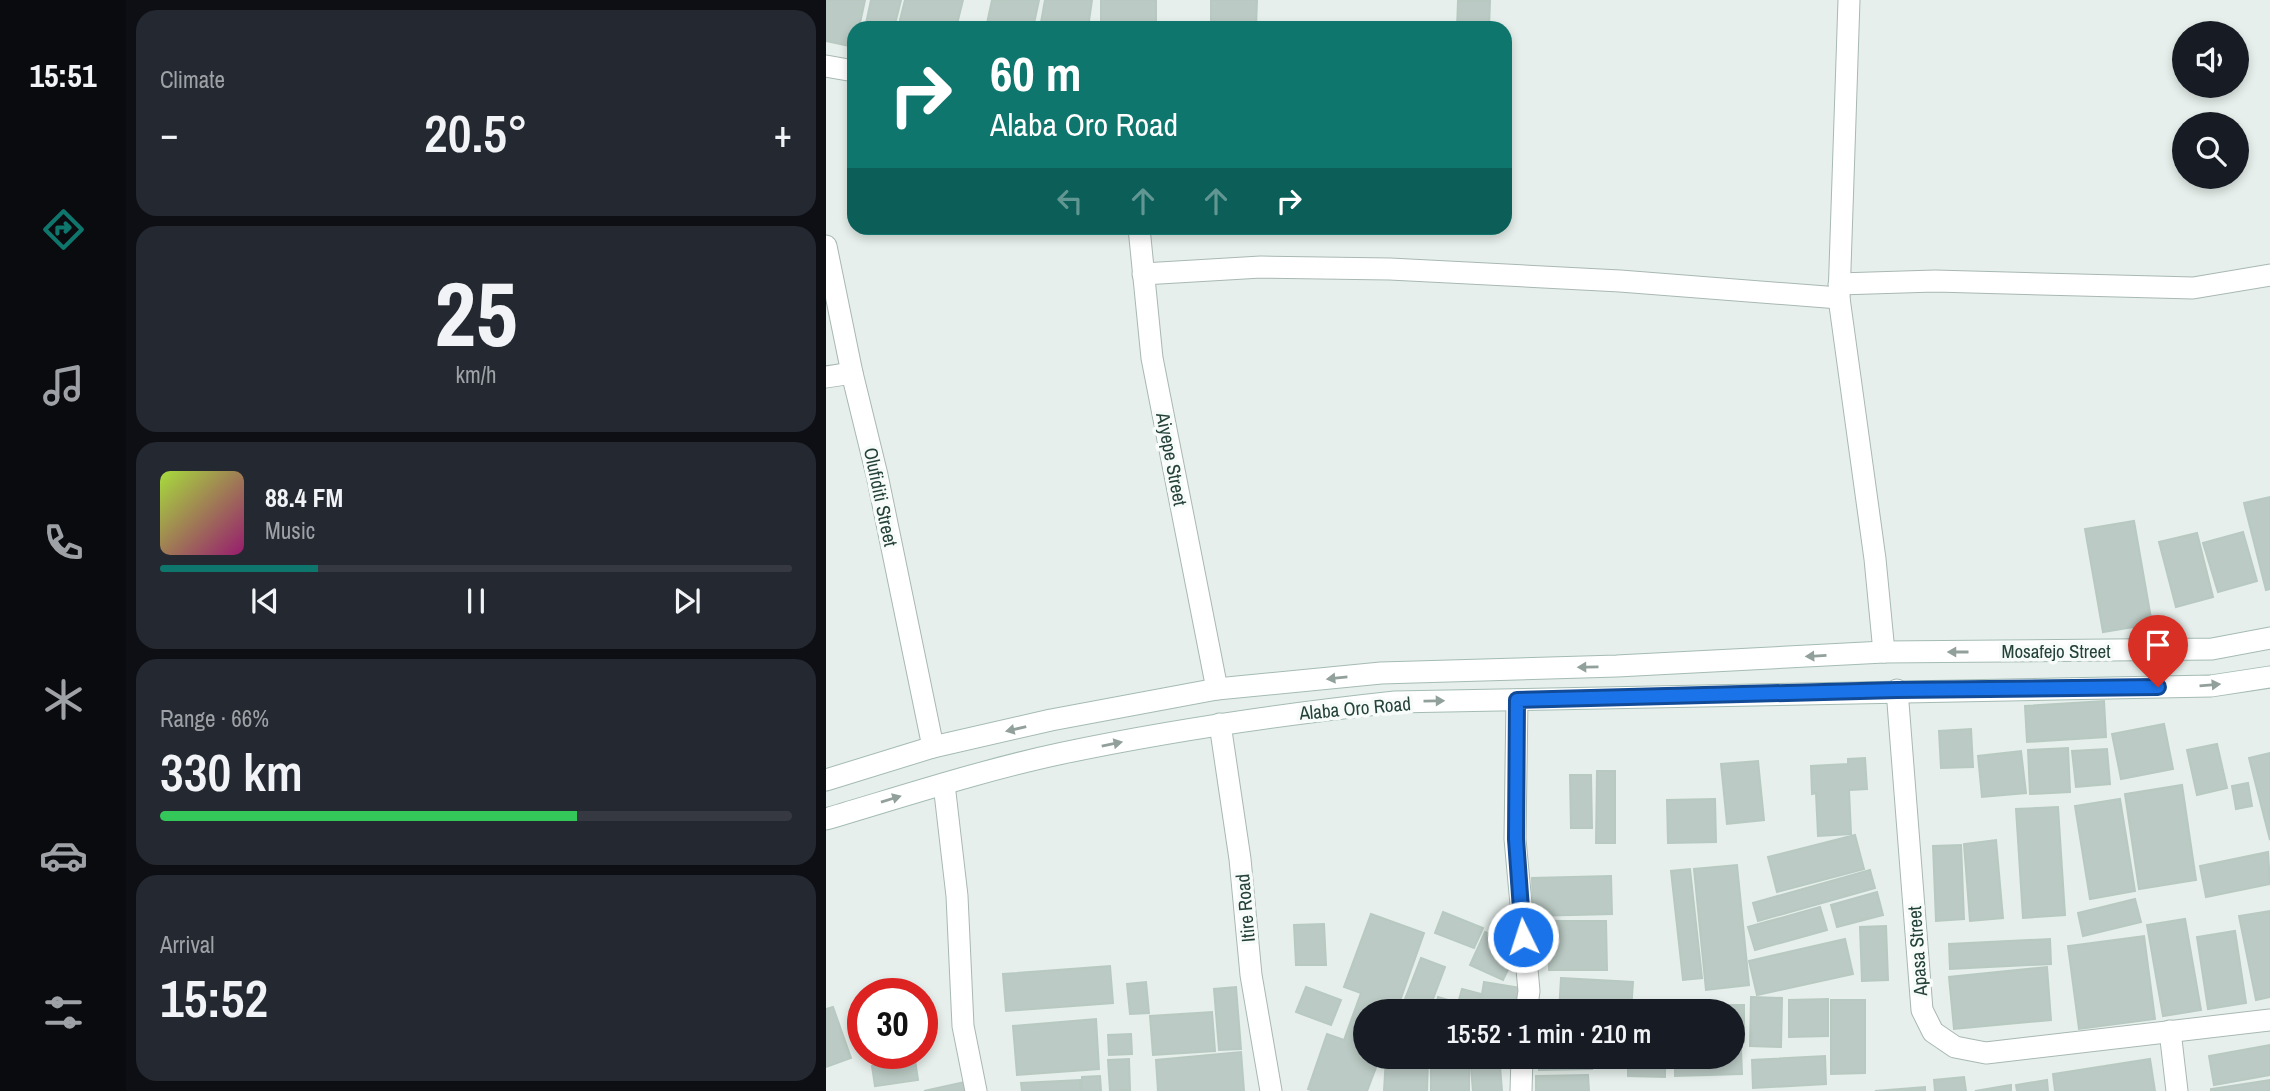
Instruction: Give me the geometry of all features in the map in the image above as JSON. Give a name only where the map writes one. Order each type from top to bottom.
[{"type":"street","points":[[1849,0],[1839,291],[1875,559],[1884,652]]},
{"type":"street","points":[[826,66],[847,70]]},
{"type":"street","name":"Aiyepe Street","points":[[1140,235],[1152,358],[1217,689]]},
{"type":"street","name":"Olufiditi Street","points":[[826,246],[933,747]]},
{"type":"street","points":[[1143,274],[1261,267],[1390,269],[1839,291],[1935,281],[2193,288],[2270,275]]},
{"type":"street","points":[[826,377],[852,373]]},
{"type":"street","name":"Mosafejo Street","points":[[1884,652],[2212,649],[2270,638]]},
{"type":"street","name":"Alaba Oro Road","points":[[826,780],[933,747],[1051,720],[1217,689],[1381,673],[1617,666],[1884,652]]},
{"type":"street","points":[[1617,666],[1619,698]]},
{"type":"street","name":"Mosafejo Street","points":[[1897,690],[2211,686],[2270,677]]},
{"type":"street","name":"Alaba Oro Road","points":[[826,819],[944,784],[1060,754],[1220,724],[1395,702],[1897,690]]},
{"type":"street","name":"Apasa Street","points":[[1897,690],[1922,1010],[1933,1032],[1955,1047],[1986,1053],[2270,1020]]},
{"type":"street","points":[[1517,700],[1516,839],[1528,999]]},
{"type":"street","name":"Itire Road","points":[[1220,724],[1240,859],[1251,975],[1271,1091]]},
{"type":"street","points":[[944,784],[957,896],[963,1026],[976,1091]]},
{"type":"street","points":[[2170,1031],[2177,1091]]},
{"type":"street","points":[[1521,1091],[1522,1069]]},
{"type":"building","points":[[826,0],[865,0],[860,21],[847,21],[847,46],[826,41]]},
{"type":"building","points":[[871,0],[901,0],[896,21],[866,21]]},
{"type":"building","points":[[905,0],[963,0],[958,21],[900,21]]},
{"type":"building","points":[[992,0],[1039,0],[1034,21],[988,21]]},
{"type":"building","points":[[1045,0],[1092,0],[1089,21],[1041,21]]},
{"type":"building","points":[[1101,0],[1156,0],[1156,21],[1101,21]]},
{"type":"building","points":[[1211,0],[1257,0],[1256,21],[1211,21]]},
{"type":"building","points":[[1458,1],[1490,1],[1489,21],[1457,21]]},
{"type":"building","points":[[2270,497],[2270,589],[2266,590],[2244,503]]},
{"type":"building","points":[[2134,521],[2152,624],[2103,632],[2085,529]]},
{"type":"building","points":[[2243,532],[2257,581],[2218,592],[2203,543]]},
{"type":"building","points":[[2197,533],[2213,597],[2176,607],[2159,542]]},
{"type":"building","points":[[2104,701],[2106,737],[2027,742],[2025,706]]},
{"type":"building","points":[[2164,724],[2173,769],[2121,779],[2112,734]]},
{"type":"building","points":[[1971,729],[1973,767],[1941,768],[1939,731]]},
{"type":"building","points":[[2217,744],[2227,788],[2197,795],[2187,750]]},
{"type":"building","points":[[2068,748],[2070,792],[2030,794],[2028,750]]},
{"type":"building","points":[[2107,749],[2110,784],[2076,787],[2072,751]]},
{"type":"building","points":[[2021,751],[2026,793],[1982,797],[1978,756]]},
{"type":"building","points":[[2270,753],[2270,840],[2249,758]]},
{"type":"building","points":[[1865,758],[1867,789],[1849,790],[1851,834],[1818,836],[1816,793],[1812,794],[1811,766],[1848,764],[1848,759]]},
{"type":"building","points":[[1758,761],[1764,820],[1727,824],[1721,764]]},
{"type":"building","points":[[1597,771],[1615,771],[1615,843],[1596,843]]},
{"type":"building","points":[[1570,775],[1591,775],[1592,828],[1571,828]]},
{"type":"building","points":[[2248,783],[2252,806],[2236,809],[2232,786]]},
{"type":"building","points":[[2182,785],[2196,880],[2139,889],[2125,794]]},
{"type":"building","points":[[1715,799],[1716,842],[1668,843],[1667,800]]},
{"type":"building","points":[[2120,799],[2135,891],[2090,899],[2075,806]]},
{"type":"building","points":[[2058,807],[2065,915],[2023,918],[2016,809]]},
{"type":"building","points":[[1855,835],[1864,869],[1777,892],[1768,857]]},
{"type":"building","points":[[1996,840],[2003,918],[1970,921],[1964,844]]},
{"type":"building","points":[[1961,845],[1964,919],[1936,921],[1933,846]]},
{"type":"building","points":[[2268,852],[2270,884],[2206,897],[2200,866]]},
{"type":"building","points":[[1737,865],[1749,985],[1706,990],[1694,869]]},
{"type":"building","points":[[1690,869],[1702,978],[1683,980],[1671,871]]},
{"type":"building","points":[[1870,870],[1875,888],[1758,921],[1753,903]]},
{"type":"building","points":[[1611,876],[1612,914],[1533,916],[1532,878]]},
{"type":"building","points":[[1877,892],[1883,915],[1837,927],[1831,905]]},
{"type":"building","points":[[2135,899],[2141,922],[2083,936],[2078,913]]},
{"type":"building","points":[[1820,907],[1827,930],[1755,950],[1748,927]]},
{"type":"building","points":[[2270,911],[2270,997],[2256,1000],[2239,916]]},
{"type":"building","points":[[1443,912],[1483,928],[1474,948],[1435,933]]},
{"type":"building","points":[[1371,914],[1424,933],[1401,999],[1359,999],[1361,993],[1344,987]]},
{"type":"building","points":[[2185,919],[2201,1010],[2163,1016],[2147,925]]},
{"type":"building","points":[[1549,921],[1606,921],[1607,970],[1549,970]]},
{"type":"building","points":[[1324,924],[1326,965],[1296,965],[1294,925]]},
{"type":"building","points":[[1886,926],[1888,980],[1862,981],[1860,927]]},
{"type":"building","points":[[2235,931],[2246,1003],[2208,1009],[2197,937]]},
{"type":"building","points":[[1485,932],[1519,947],[1503,980],[1470,965]]},
{"type":"building","points":[[2144,936],[2155,1019],[2079,1029],[2068,946]]},
{"type":"building","points":[[1845,939],[1853,974],[1757,995],[1749,961]]},
{"type":"building","points":[[2050,939],[2051,964],[1950,969],[1949,944]]},
{"type":"building","points":[[1421,958],[1445,967],[1433,999],[1405,999]]},
{"type":"building","points":[[1110,966],[1113,1003],[1006,1011],[1003,974]]},
{"type":"building","points":[[2047,967],[2051,1020],[1954,1029],[1949,977]]},
{"type":"building","points":[[1561,978],[1633,982],[1632,999],[1560,999]]},
{"type":"building","points":[[1146,982],[1149,1013],[1130,1014],[1127,984]]},
{"type":"building","points":[[1484,982],[1521,988],[1519,999],[1481,999]]},
{"type":"building","points":[[1236,987],[1241,1049],[1219,1050],[1214,989]]},
{"type":"building","points":[[1306,987],[1341,1000],[1331,1025],[1296,1012]]},
{"type":"building","points":[[1462,989],[1481,994],[1480,999],[1459,999]]},
{"type":"building","points":[[1751,997],[1782,998],[1781,1047],[1750,1046]]},
{"type":"building","points":[[1828,999],[1828,1036],[1789,1037],[1789,1000]]},
{"type":"building","points":[[1831,1000],[1865,1000],[1865,1073],[1831,1074]]},
{"type":"building","points":[[833,1007],[847,1047],[847,1059],[826,1067],[826,1009]]},
{"type":"building","points":[[1212,1012],[1215,1051],[1153,1055],[1150,1016]]},
{"type":"building","points":[[1353,1015],[1353,1069],[1375,1069],[1367,1091],[1308,1089],[1327,1034],[1344,1040]]},
{"type":"building","points":[[1096,1019],[1099,1069],[1017,1075],[1013,1026]]},
{"type":"building","points":[[1131,1034],[1132,1054],[1109,1055],[1108,1035]]},
{"type":"building","points":[[2270,1045],[2270,1075],[2214,1085],[2209,1056]]},
{"type":"building","points":[[1241,1052],[1244,1091],[1158,1091],[1156,1060]]},
{"type":"building","points":[[1825,1056],[1826,1084],[1753,1088],[1752,1060]]},
{"type":"building","points":[[1129,1059],[1130,1090],[1110,1091],[1108,1060]]},
{"type":"building","points":[[2150,1059],[2155,1091],[2055,1091],[2053,1074]]},
{"type":"building","points":[[872,1069],[916,1069],[918,1080],[875,1086]]},
{"type":"building","points":[[1385,1069],[1428,1069],[1427,1091],[1384,1091]]},
{"type":"building","points":[[1431,1069],[1469,1069],[1469,1091],[1431,1091]]},
{"type":"building","points":[[1471,1069],[1500,1069],[1502,1091],[1473,1091]]},
{"type":"building","points":[[1628,1069],[1665,1069],[1665,1077],[1628,1076]]},
{"type":"building","points":[[1675,1069],[1742,1069],[1742,1074],[1675,1076]]},
{"type":"building","points":[[1588,1075],[1589,1091],[1536,1091],[1536,1076]]},
{"type":"building","points":[[1100,1076],[1101,1091],[1082,1091],[1082,1077]]},
{"type":"building","points":[[1964,1077],[1966,1091],[1935,1091],[1934,1080]]},
{"type":"building","points":[[1080,1080],[1080,1091],[1022,1091],[1021,1083]]},
{"type":"building","points":[[2047,1080],[2048,1091],[2017,1091],[2016,1085]]},
{"type":"building","points":[[2270,1080],[2270,1091],[2211,1091],[2211,1089]]},
{"type":"building","points":[[965,1082],[967,1091],[924,1091]]},
{"type":"building","points":[[2011,1085],[2011,1091],[1975,1091]]},
{"type":"building","points":[[1925,1087],[1925,1091],[1875,1091]]},
{"type":"route","points":[[1523,937],[1516,839],[1517,700],[1897,690],[2158,687]]}]
